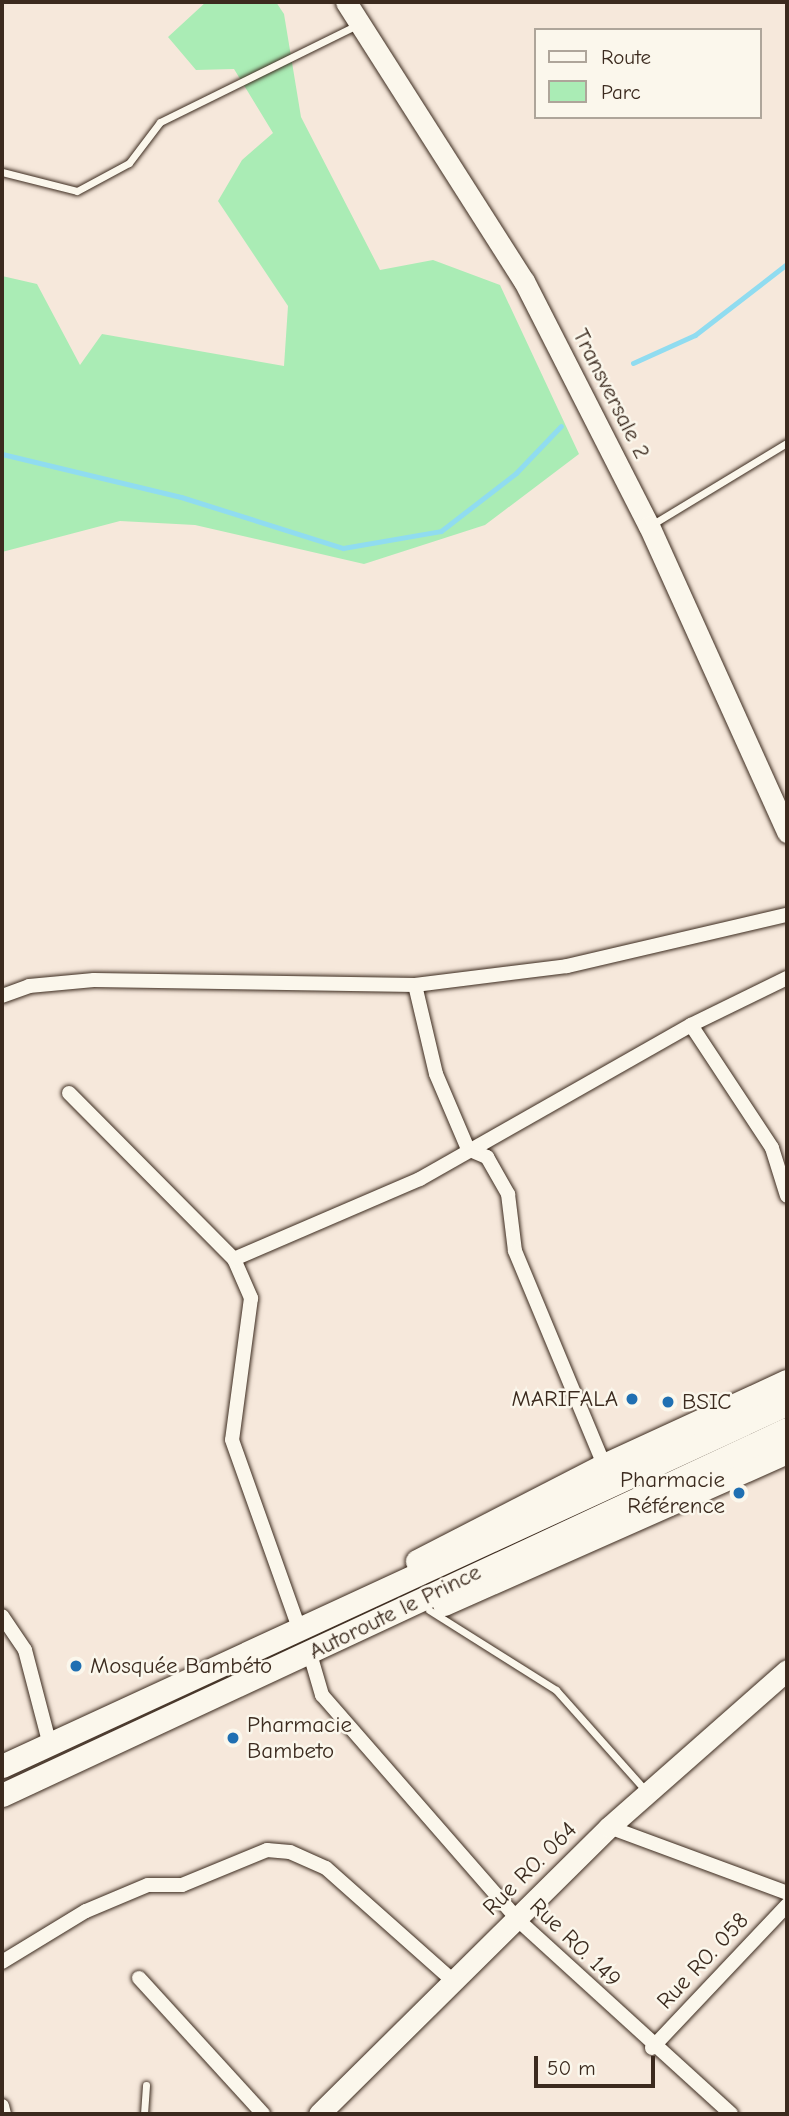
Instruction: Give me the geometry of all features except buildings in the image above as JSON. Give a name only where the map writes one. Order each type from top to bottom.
[{"type":"main road","name":"Transversale 2","points":[[346,2],[524,281],[649,526],[787,832]]},
{"type":"main road","points":[[300,1631],[402,1569],[604,1465],[787,1381]]},
{"type":"main road","name":"Autoroute le Prince","points":[[2,1795],[310,1654],[608,1501],[787,1404]]},
{"type":"main road","name":"Autoroute le Prince","points":[[2,1766],[300,1631],[787,1429]]},
{"type":"main road","points":[[310,1654],[429,1610],[787,1452]]},
{"type":"main road","name":"Rue RO. 064","points":[[319,2114],[610,1827],[787,1670]]},
{"type":"street","points":[[2,996],[29,986],[94,980],[415,985],[567,966],[787,915]]},
{"type":"street","points":[[234,1259],[420,1179],[468,1149],[691,1025],[787,978]]},
{"type":"street","points":[[415,985],[436,1074],[468,1149],[487,1157],[508,1194],[515,1251],[604,1465]]},
{"type":"street","points":[[691,1025],[772,1148],[787,1196]]},
{"type":"street","points":[[69,1093],[234,1259],[251,1298],[232,1440],[300,1631]]},
{"type":"street","points":[[2,1616],[25,1650],[50,1745]]},
{"type":"street","name":"Rue RO. 149","points":[[310,1654],[322,1695],[518,1920],[652,2048],[731,2114]]},
{"type":"street","points":[[610,1827],[787,1894]]},
{"type":"street","points":[[2,1962],[99,1906],[148,1885],[182,1885],[267,1850],[290,1852],[326,1868],[452,1980]]},
{"type":"street","name":"Rue RO. 058","points":[[652,2048],[787,1905]]},
{"type":"street","points":[[139,1978],[263,2114]]},
{"type":"street","points":[[2,2106],[4,2114]]},
{"type":"lane","points":[[2,172],[78,191],[129,163],[160,122],[360,24]]},
{"type":"lane","points":[[649,526],[787,443]]},
{"type":"lane","points":[[429,1610],[555,1690],[649,1795]]},
{"type":"lane","points":[[144,2114],[146,2085]]},
{"type":"green space","points":[[206,2],[276,2],[284,14],[301,117],[380,270],[433,260],[500,285],[579,454],[485,525],[364,564],[195,525],[120,521],[2,552],[2,276],[37,284],[80,365],[102,334],[284,366],[288,306],[218,201],[242,160],[273,133],[234,69],[196,70],[168,37]]},
{"type":"waterway","points":[[633,363],[695,335],[787,264]]},
{"type":"waterway","points":[[2,454],[181,497],[343,548],[441,531],[516,473],[561,426]]},
{"type":"place","name":"MARIFALA","points":[[632,1399]]},
{"type":"place","name":"BSIC","points":[[668,1402]]},
{"type":"place","name":"Pharmacie Référence","points":[[739,1493]]},
{"type":"place","name":"Mosquée Bambéto","points":[[76,1666]]},
{"type":"place","name":"Pharmacie Bambeto","points":[[233,1738]]}]
